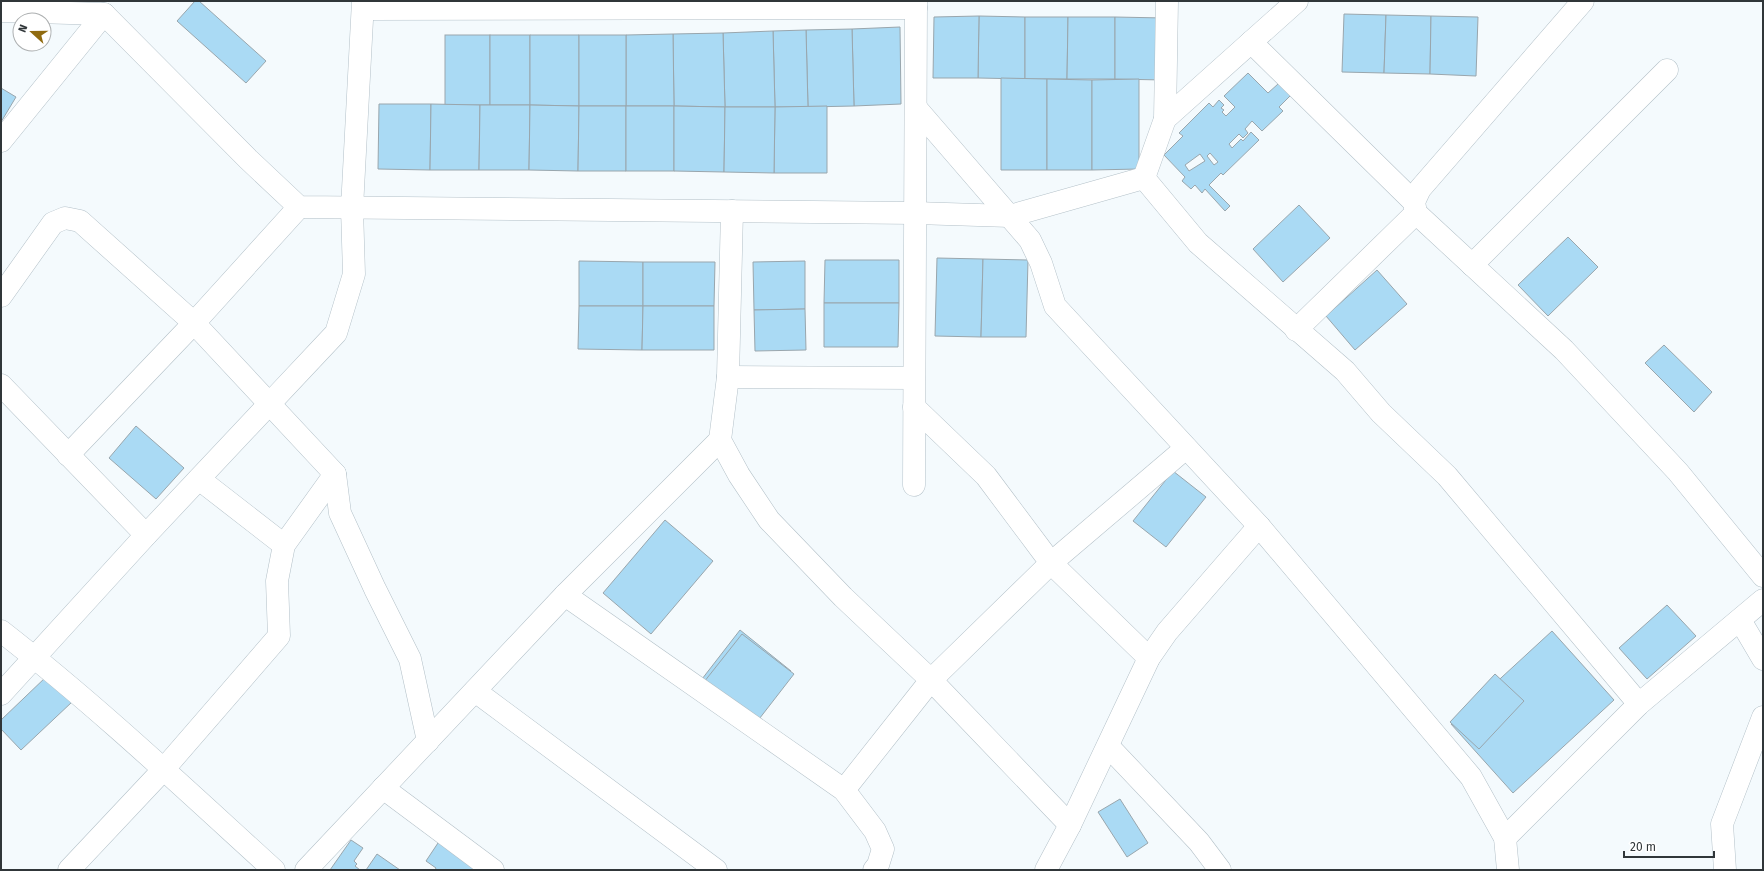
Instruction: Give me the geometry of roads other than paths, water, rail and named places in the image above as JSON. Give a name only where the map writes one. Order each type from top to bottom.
[{"type":"street","points":[[1144,178],[1165,119],[1167,1]]},
{"type":"street","points":[[1165,119],[1297,1]]},
{"type":"street","points":[[1296,330],[1415,208],[1420,189],[1583,1]]},
{"type":"street","points":[[1,694],[146,535],[336,333],[354,274],[352,208],[363,5],[916,5],[914,485]]},
{"type":"street","points":[[1,11],[104,14],[248,159],[299,207],[915,213],[1010,216],[1144,178]]},
{"type":"street","points":[[1,140],[104,14]]},
{"type":"street","points":[[1251,42],[1472,265],[1564,350],[1678,472],[1763,576]]},
{"type":"street","points":[[1472,265],[1667,70]]},
{"type":"street","points":[[916,108],[1030,240],[1041,263],[1055,306],[1259,526],[1471,777],[1505,838],[1508,870]]},
{"type":"street","points":[[1144,178],[1198,243],[1296,330],[1345,371],[1381,413],[1447,476],[1639,704]]},
{"type":"street","points":[[68,455],[194,323],[299,207]]},
{"type":"street","points":[[732,211],[728,377],[720,440],[739,475],[769,520],[843,597],[931,680],[1070,825]]},
{"type":"street","points":[[1,296],[53,224],[65,218],[80,221],[194,323],[335,474],[340,513],[375,590],[410,659],[428,741]]},
{"type":"street","points":[[728,377],[914,378]]},
{"type":"street","points":[[1,385],[146,535]]},
{"type":"street","points":[[914,407],[986,476],[1051,564],[1149,658]]},
{"type":"street","points":[[306,870],[565,595],[720,440]]},
{"type":"street","points":[[844,790],[931,680],[1051,564],[1186,448]]},
{"type":"street","points":[[69,870],[164,770],[279,636],[277,581],[284,545],[335,474]]},
{"type":"street","points":[[199,479],[284,545]]},
{"type":"street","points":[[1046,870],[1070,825],[1149,658],[1167,632],[1259,526]]},
{"type":"street","points":[[565,595],[844,790],[875,831],[883,849],[878,866],[874,870]]},
{"type":"street","points":[[1505,838],[1639,704],[1763,600]]},
{"type":"street","points":[[1740,620],[1763,659]]},
{"type":"street","points":[[1,631],[34,657],[164,770],[274,870]]},
{"type":"street","points":[[475,691],[716,870]]},
{"type":"street","points":[[1725,870],[1722,824],[1763,717]]},
{"type":"street","points":[[1108,746],[1199,842],[1220,870]]},
{"type":"street","points":[[383,788],[493,870]]}]
